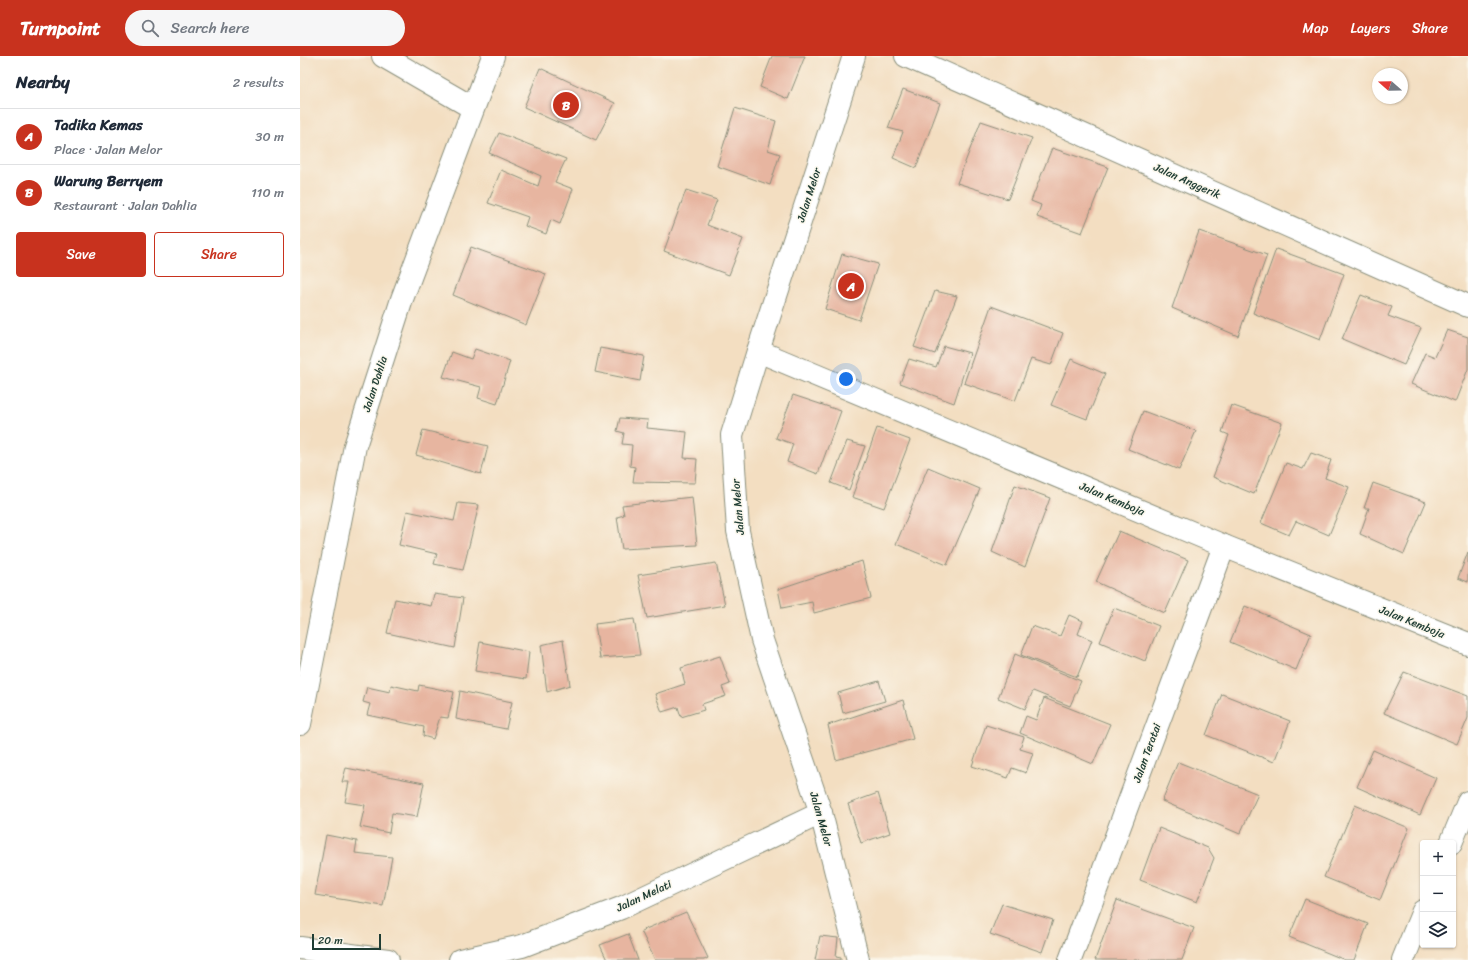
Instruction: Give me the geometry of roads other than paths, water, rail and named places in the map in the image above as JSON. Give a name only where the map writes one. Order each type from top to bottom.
[{"type":"street","points":[[383,56],[473,108]]},
{"type":"street","name":"Jalan Dahlia","points":[[300,724],[355,446],[402,300],[493,56]]},
{"type":"street","name":"Jalan Melor","points":[[854,56],[732,435],[738,531],[762,640],[821,813],[858,960]]},
{"type":"street","name":"Jalan Anggerik","points":[[906,56],[1468,306]]},
{"type":"street","name":"Jalan Kemboja","points":[[758,351],[1224,546],[1468,644]]},
{"type":"street","name":"Jalan Teratai","points":[[1070,960],[1224,546]]},
{"type":"street","points":[[1452,840],[1468,802]]},
{"type":"street","name":"Jalan Melati","points":[[460,960],[522,946],[621,908],[821,813]]},
{"type":"street","points":[[1403,960],[1423,912]]},
{"type":"street","points":[[300,948],[388,960]]},
{"type":"place","name":"Warung Berryem","points":[[566,105]]},
{"type":"place","name":"Tadika Kemas","points":[[851,286]]}]
